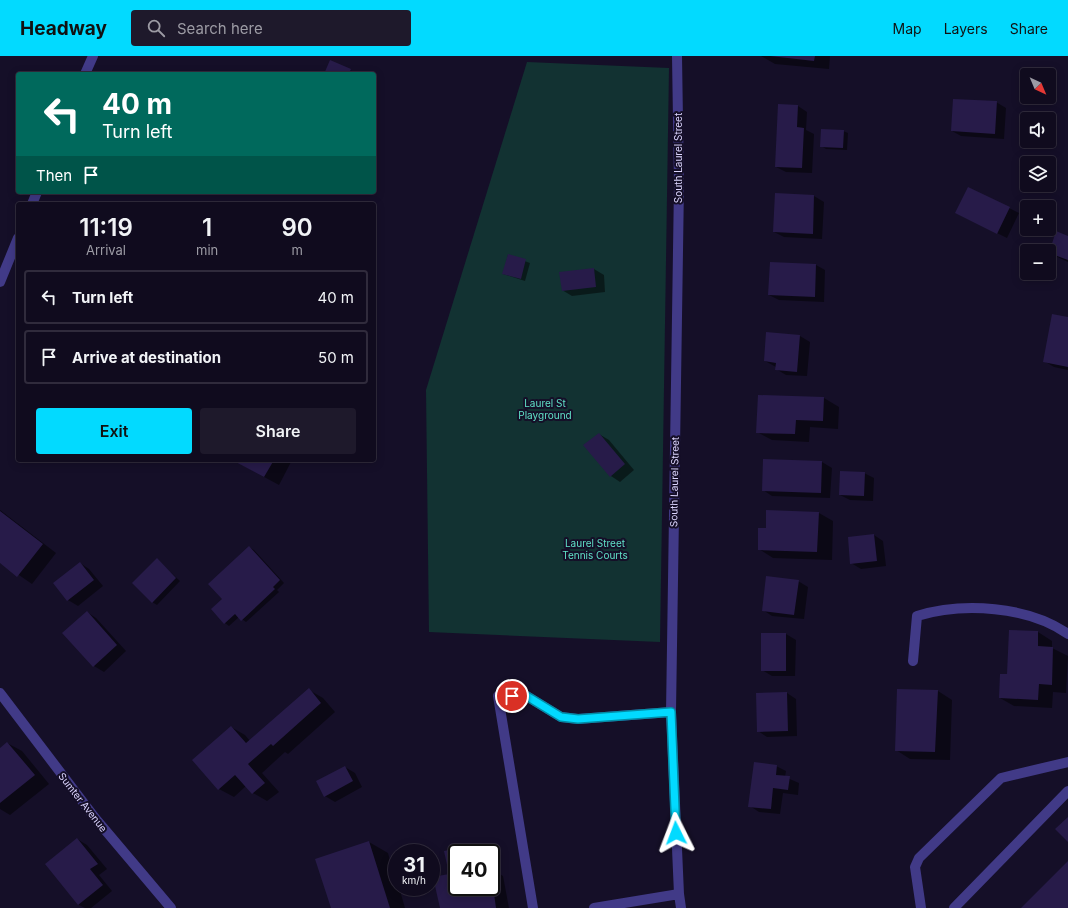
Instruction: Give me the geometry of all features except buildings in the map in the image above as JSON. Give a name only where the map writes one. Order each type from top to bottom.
[{"type":"street","points":[[86,72],[93,56]]},
{"type":"street","name":"South Laurel Street","points":[[677,56],[679,185],[671,712],[679,894],[681,908]]},
{"type":"street","points":[[0,282],[16,243]]},
{"type":"street","points":[[913,661],[918,616],[937,610],[995,609],[1030,615],[1068,634]]},
{"type":"street","name":"Sumter Avenue","points":[[0,693],[95,818],[171,908]]},
{"type":"street","points":[[533,908],[498,696],[525,695],[561,717],[578,719],[671,712]]},
{"type":"street","points":[[921,908],[915,867],[919,858],[925,852],[1001,778],[1068,762]]},
{"type":"street","points":[[954,908],[1068,791]]},
{"type":"street","points":[[594,908],[679,894]]},
{"type":"green space","name":"Laurel St Playground","points":[[527,62],[669,68],[660,642],[429,632],[426,390]]},
{"type":"route","points":[[512,696],[525,695],[561,717],[578,719],[671,712],[676,833]]},
{"type":"park label","name":"Laurel Street Tennis Courts","points":[[595,548]]}]
